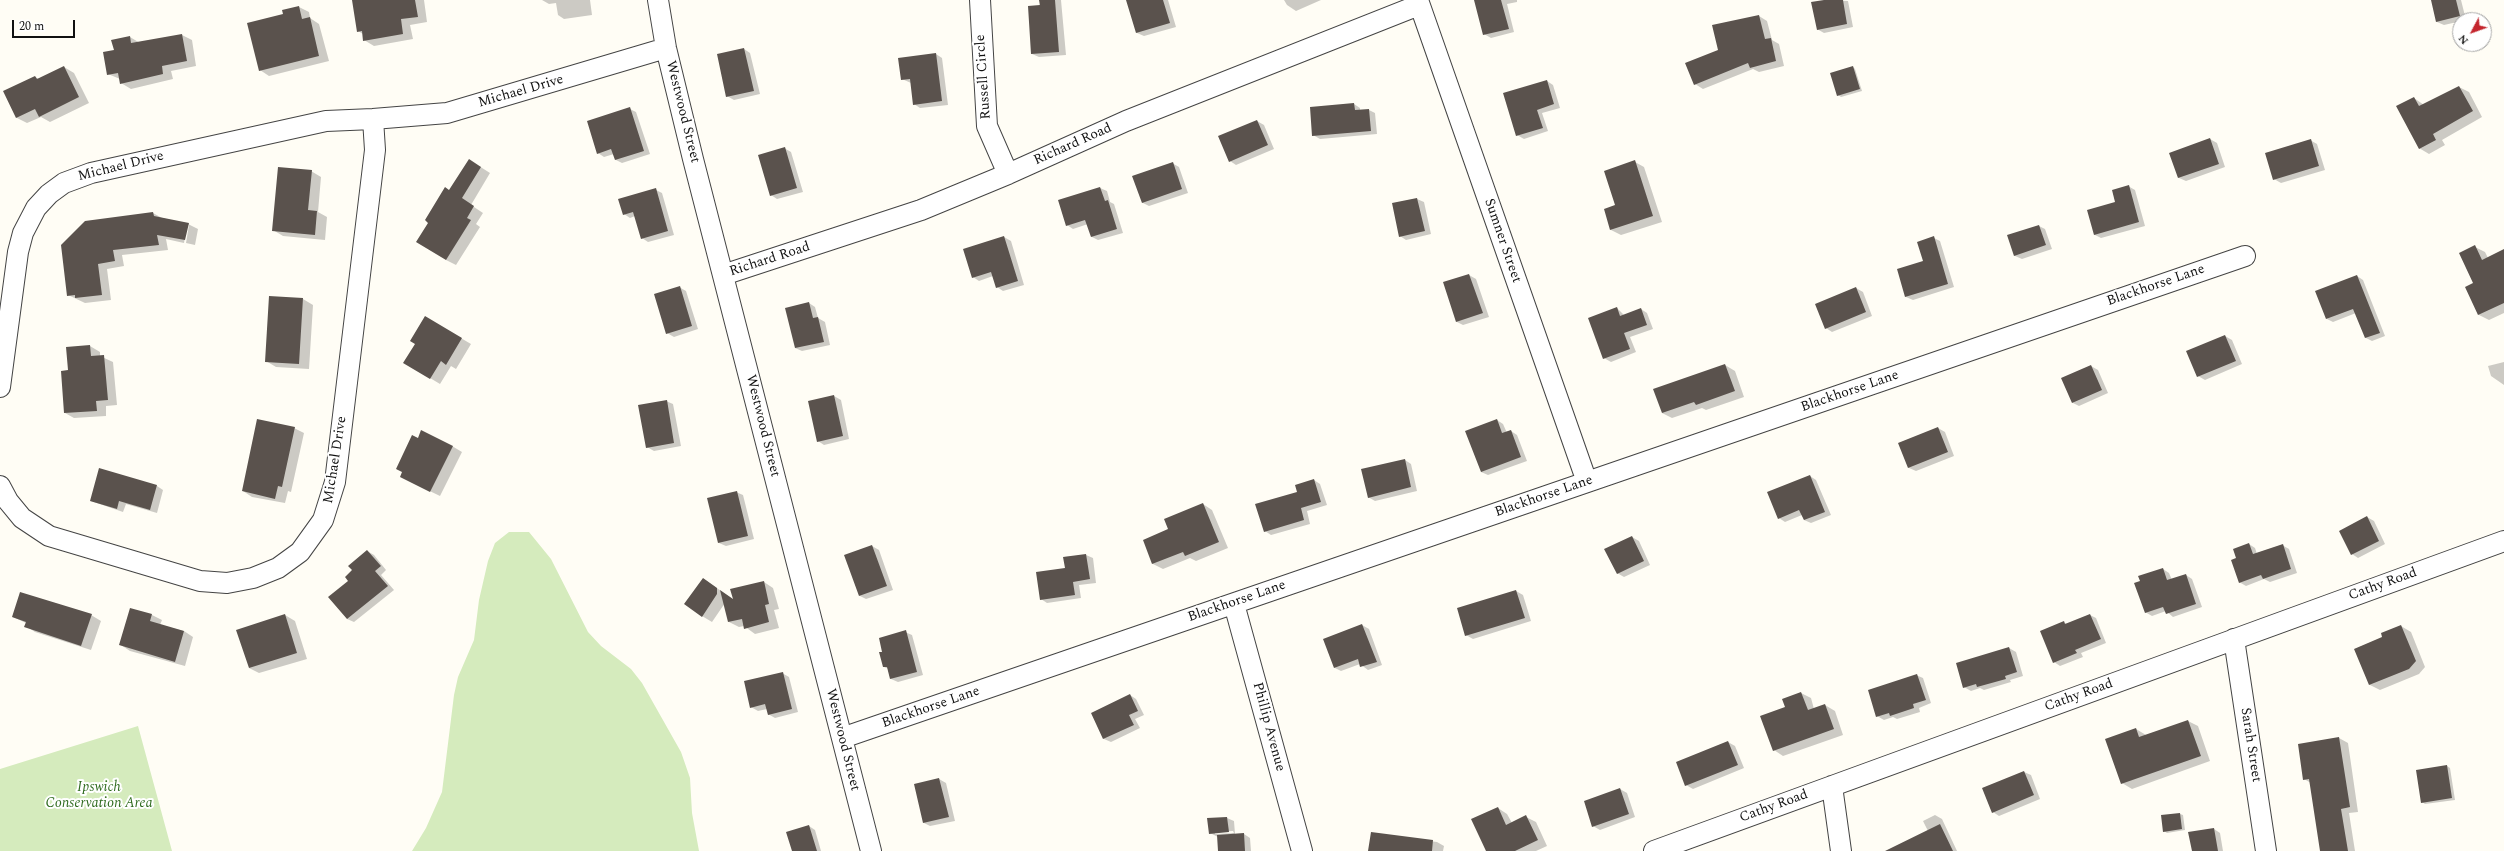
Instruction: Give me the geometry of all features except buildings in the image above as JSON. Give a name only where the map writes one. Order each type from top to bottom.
[{"type":"street","name":"Westwood Street","points":[[658,0],[666,48],[871,851]]},
{"type":"street","name":"Russell Circle","points":[[980,0],[987,126],[1008,174]]},
{"type":"street","name":"Richard Road","points":[[723,275],[903,216],[1008,174],[1126,121],[1418,3]]},
{"type":"street","name":"Sumner Street","points":[[1418,3],[1587,482]]},
{"type":"street","name":"Michael Drive","points":[[0,387],[20,242],[33,212],[56,188],[72,179],[90,173],[304,125],[333,120],[373,119],[447,113],[666,48]]},
{"type":"street","name":"Michael Drive","points":[[0,486],[8,501],[22,518],[49,536],[194,580],[227,583],[254,578],[278,568],[300,552],[324,520],[335,482],[375,150],[373,119]]},
{"type":"street","name":"Blackhorse Lane","points":[[842,738],[2245,256]]},
{"type":"street","name":"Cathy Road","points":[[1654,851],[2504,541]]},
{"type":"street","name":"Phillip Avenue","points":[[1234,604],[1302,851]]},
{"type":"street","name":"Sarah Street","points":[[2234,639],[2266,851]]},
{"type":"street","points":[[1832,786],[1841,851]]},
{"type":"green space","points":[[509,532],[529,532],[551,559],[588,632],[601,646],[631,669],[642,683],[681,752],[690,778],[692,813],[699,851],[412,851],[426,828],[442,792],[454,695],[458,677],[474,640],[479,600],[488,561],[495,543]]},
{"type":"green space","name":"Ipswich Conservation Area","points":[[138,726],[172,851],[0,851],[0,769]]}]
